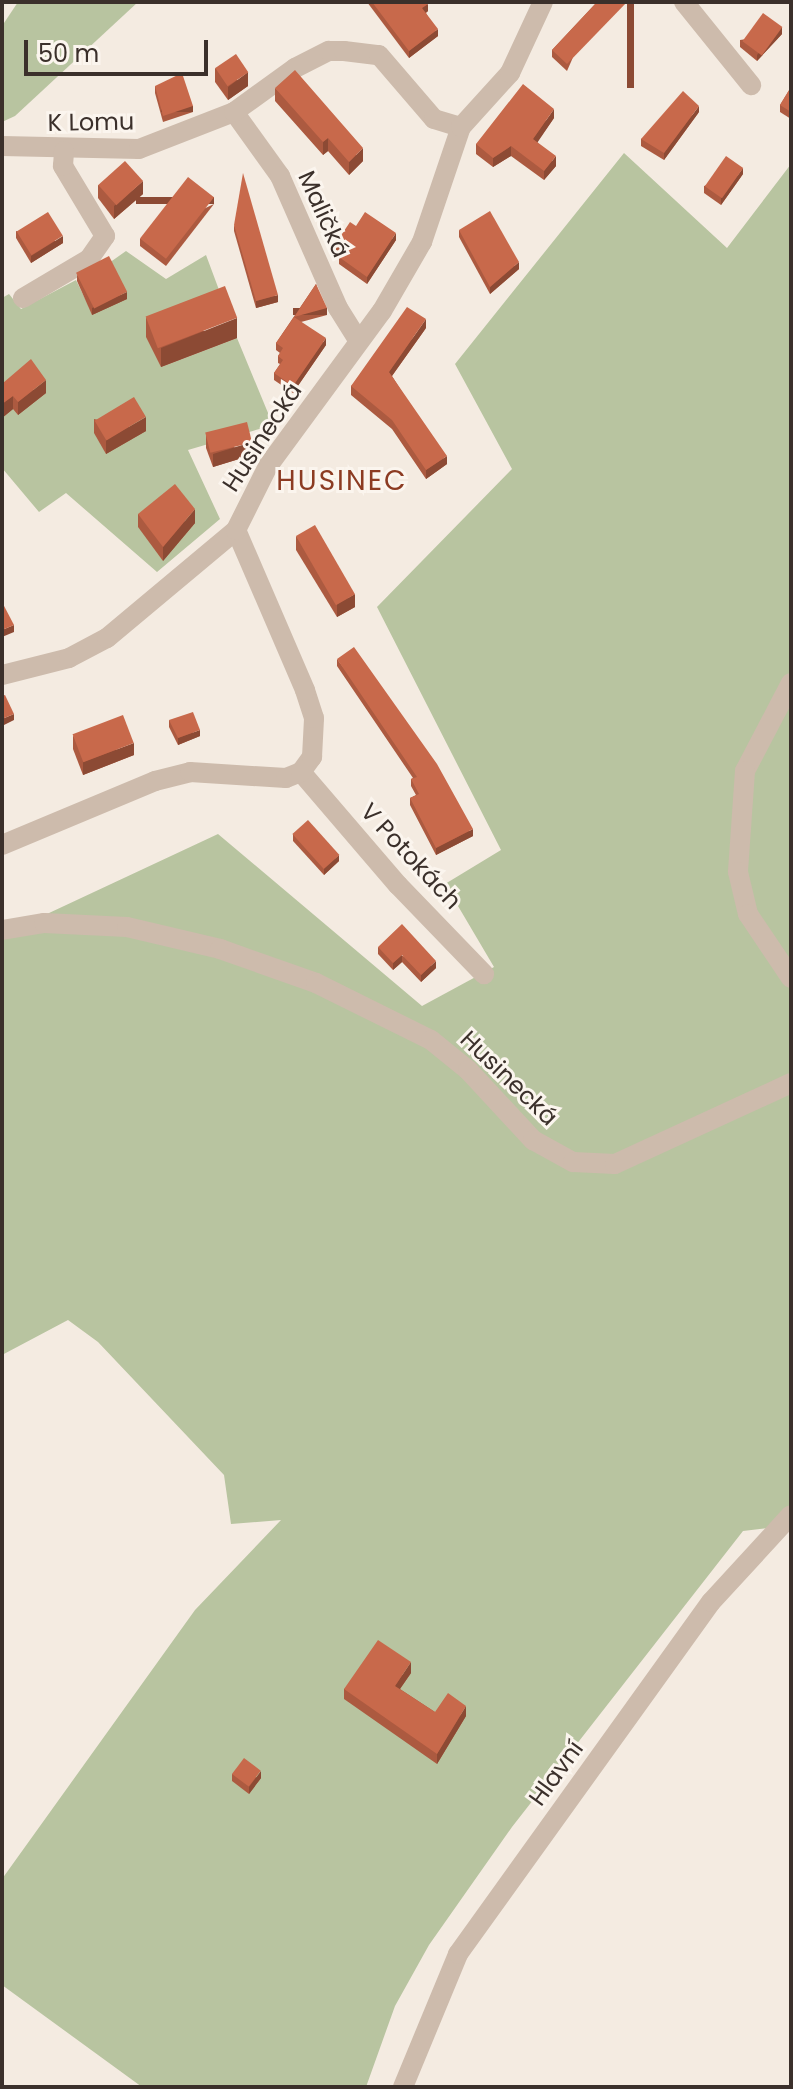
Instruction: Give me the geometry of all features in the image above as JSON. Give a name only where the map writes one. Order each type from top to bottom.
[{"type":"street","name":"Husinecká","points":[[301,772],[312,757],[314,718],[236,530],[268,466],[359,341],[422,242],[461,127],[510,73],[543,2]]},
{"type":"street","points":[[684,2],[751,85]]},
{"type":"street","name":"K Lomu","points":[[2,146],[64,151],[139,149],[234,112],[295,68],[329,51],[366,50],[379,55],[434,119],[461,127]]},
{"type":"street","name":"Maličká","points":[[234,112],[280,176],[338,308],[359,341]]},
{"type":"street","points":[[23,298],[89,259],[105,236],[63,166],[64,151]]},
{"type":"street","points":[[2,675],[69,658],[107,638],[236,530]]},
{"type":"street","points":[[791,683],[745,771],[738,830],[738,872],[748,914],[791,978]]},
{"type":"street","points":[[2,845],[155,781],[190,772],[268,780],[301,772]]},
{"type":"street","name":"V Potokách","points":[[301,772],[398,885],[484,974]]},
{"type":"street","name":"Husinecká","points":[[2,930],[44,923],[127,927],[220,949],[316,983],[431,1040],[468,1070],[533,1140],[573,1162],[615,1164],[791,1083]]},
{"type":"street","name":"Hlavní","points":[[403,2087],[458,1954],[711,1602],[791,1515]]},
{"type":"green space","points":[[18,2],[138,2],[15,116],[2,122],[2,26]]},
{"type":"green space","points":[[624,153],[727,248],[791,164],[791,1525],[743,1531],[512,1827],[429,1945],[395,2006],[366,2087],[142,2087],[2,1985],[2,1879],[195,1610],[281,1520],[231,1524],[224,1475],[98,1342],[68,1320],[2,1355],[2,935],[218,834],[422,1006],[494,967],[445,884],[501,850],[377,607],[512,469],[455,364]]},
{"type":"green space","points":[[126,251],[166,279],[206,255],[225,306],[161,367],[237,338],[273,425],[188,450],[220,519],[157,572],[66,493],[39,512],[2,468],[2,298],[9,294],[21,309],[76,280],[93,315],[109,263]]},
{"type":"building","points":[[372,2],[427,2],[422,8],[438,29],[409,51]]},
{"type":"building","points":[[597,2],[627,2],[567,64],[552,50]]},
{"type":"building","points":[[763,13],[782,27],[762,55],[742,41]]},
{"type":"building","points":[[236,54],[248,72],[228,86],[215,68]]},
{"type":"building","points":[[295,70],[363,148],[349,162],[328,138],[323,142],[275,88]]},
{"type":"building","points":[[182,73],[193,106],[163,116],[155,86]]},
{"type":"building","points":[[523,84],[554,109],[533,139],[556,156],[544,171],[511,146],[493,158],[476,144]]},
{"type":"building","points":[[791,87],[791,112],[780,105]]},
{"type":"building","points":[[683,91],[699,106],[664,153],[641,139]]},
{"type":"building","points":[[726,156],[743,168],[722,198],[705,186]]},
{"type":"building","points":[[125,161],[143,181],[116,205],[98,185]]},
{"type":"building","points":[[243,173],[278,295],[256,301],[234,225]]},
{"type":"building","points":[[188,177],[214,197],[166,259],[140,238]]},
{"type":"building","points":[[490,211],[519,262],[490,287],[459,230]]},
{"type":"building","points":[[48,212],[63,236],[31,255],[17,232]]},
{"type":"building","points":[[365,212],[396,233],[367,277],[339,257],[351,253],[336,243],[350,222],[356,226]]},
{"type":"building","points":[[109,256],[127,292],[94,308],[76,273]]},
{"type":"building","points":[[316,284],[327,308],[294,317]]},
{"type":"building","points":[[225,286],[237,318],[158,348],[146,316]]},
{"type":"building","points":[[407,307],[426,319],[389,372],[447,456],[426,470],[392,420],[351,386]]},
{"type":"building","points":[[294,317],[326,338],[293,386],[274,373],[283,360],[278,356],[283,348],[276,343]]},
{"type":"building","points":[[31,359],[46,380],[18,402],[13,396],[2,404],[2,383]]},
{"type":"building","points":[[134,397],[146,417],[106,440],[95,421]]},
{"type":"building","points":[[247,422],[252,442],[210,453],[205,432]]},
{"type":"building","points":[[175,484],[195,509],[163,547],[138,514]]},
{"type":"building","points":[[315,525],[355,594],[336,605],[296,536]]},
{"type":"building","points":[[2,602],[14,625],[2,630]]},
{"type":"building","points":[[354,647],[437,764],[473,829],[436,848],[410,798],[419,794],[411,779],[417,777],[337,659]]},
{"type":"building","points":[[5,695],[14,714],[2,719],[2,696]]},
{"type":"building","points":[[193,712],[200,730],[178,738],[169,720]]},
{"type":"building","points":[[123,715],[134,743],[83,762],[73,734]]},
{"type":"building","points":[[308,820],[339,855],[324,869],[292,834]]},
{"type":"building","points":[[402,924],[436,961],[421,975],[402,955],[393,963],[378,947]]},
{"type":"building","points":[[378,1640],[411,1662],[395,1686],[435,1712],[448,1693],[466,1706],[437,1754],[344,1689]]},
{"type":"building","points":[[244,1758],[261,1771],[249,1787],[232,1774]]},
{"type":"district","name":"HUSINEC","points":[[342,481]]}]
